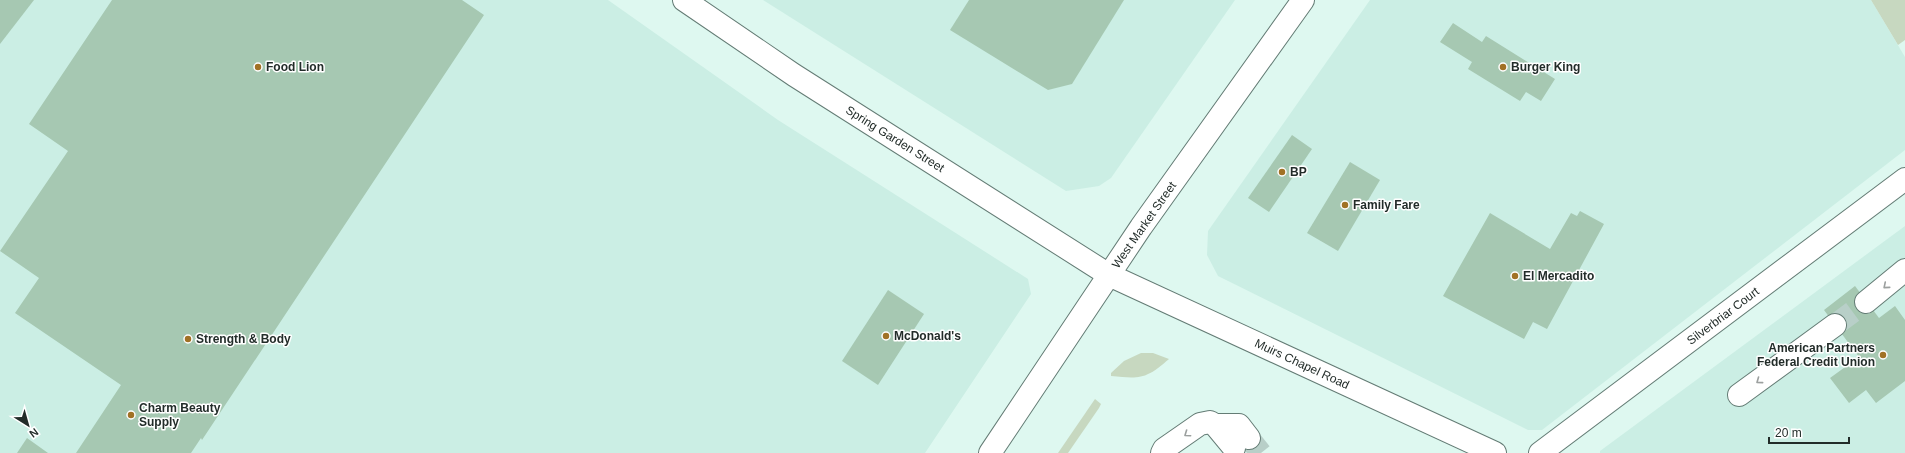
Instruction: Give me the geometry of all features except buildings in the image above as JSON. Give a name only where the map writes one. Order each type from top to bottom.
[{"type":"main road","name":"Spring Garden Street","points":[[684,0],[794,75],[1109,275]]},
{"type":"main road","name":"West Market Street","points":[[990,453],[1109,275],[1303,0]]},
{"type":"main road","name":"Silverbriar Court","points":[[1540,453],[1905,180]]},
{"type":"main road","points":[[1866,302],[1905,270]]},
{"type":"main road","name":"Muirs Chapel Road","points":[[1109,275],[1492,452]]},
{"type":"main road","points":[[1739,395],[1835,325]]},
{"type":"main road","points":[[1162,453],[1200,424],[1210,422],[1215,425],[1239,425],[1234,446],[1212,444],[1215,425]]},
{"type":"shaded area","points":[[0,0],[608,0],[778,120],[1028,279],[1031,294],[925,453],[0,453]]},
{"type":"shaded area","points":[[763,0],[1235,0],[1111,178],[1099,186],[1066,191]]},
{"type":"shaded area","points":[[1370,0],[1871,0],[1905,57],[1905,150],[1542,430],[1528,430],[1218,276],[1207,255],[1208,231]]},
{"type":"shaded area","points":[[1871,0],[1905,0],[1905,40],[1898,45]]},
{"type":"shaded area","points":[[1905,226],[1905,453],[1600,453],[1600,451]]},
{"type":"shaded area","points":[[1141,353],[1153,353],[1169,359],[1154,371],[1143,376],[1111,376],[1111,373],[1124,361]]},
{"type":"shaded area","points":[[1095,399],[1101,404],[1099,408],[1068,453],[1058,453]]},
{"type":"tunnel","points":[[1835,325],[1866,302]]},
{"type":"tunnel","points":[[1249,438],[1261,453]]},
{"type":"place","name":"Food Lion","points":[[258,67]]},
{"type":"place","name":"Burger King","points":[[1503,67]]},
{"type":"place","name":"BP","points":[[1282,172]]},
{"type":"place","name":"Family Fare","points":[[1345,205]]},
{"type":"place","name":"El Mercadito","points":[[1515,276]]},
{"type":"place","name":"McDonald's","points":[[886,336]]},
{"type":"place","name":"Strength & Body","points":[[188,339]]},
{"type":"place","name":"American Partners Federal Credit Union","points":[[1883,355]]},
{"type":"place","name":"Charm Beauty Supply","points":[[131,415]]}]
